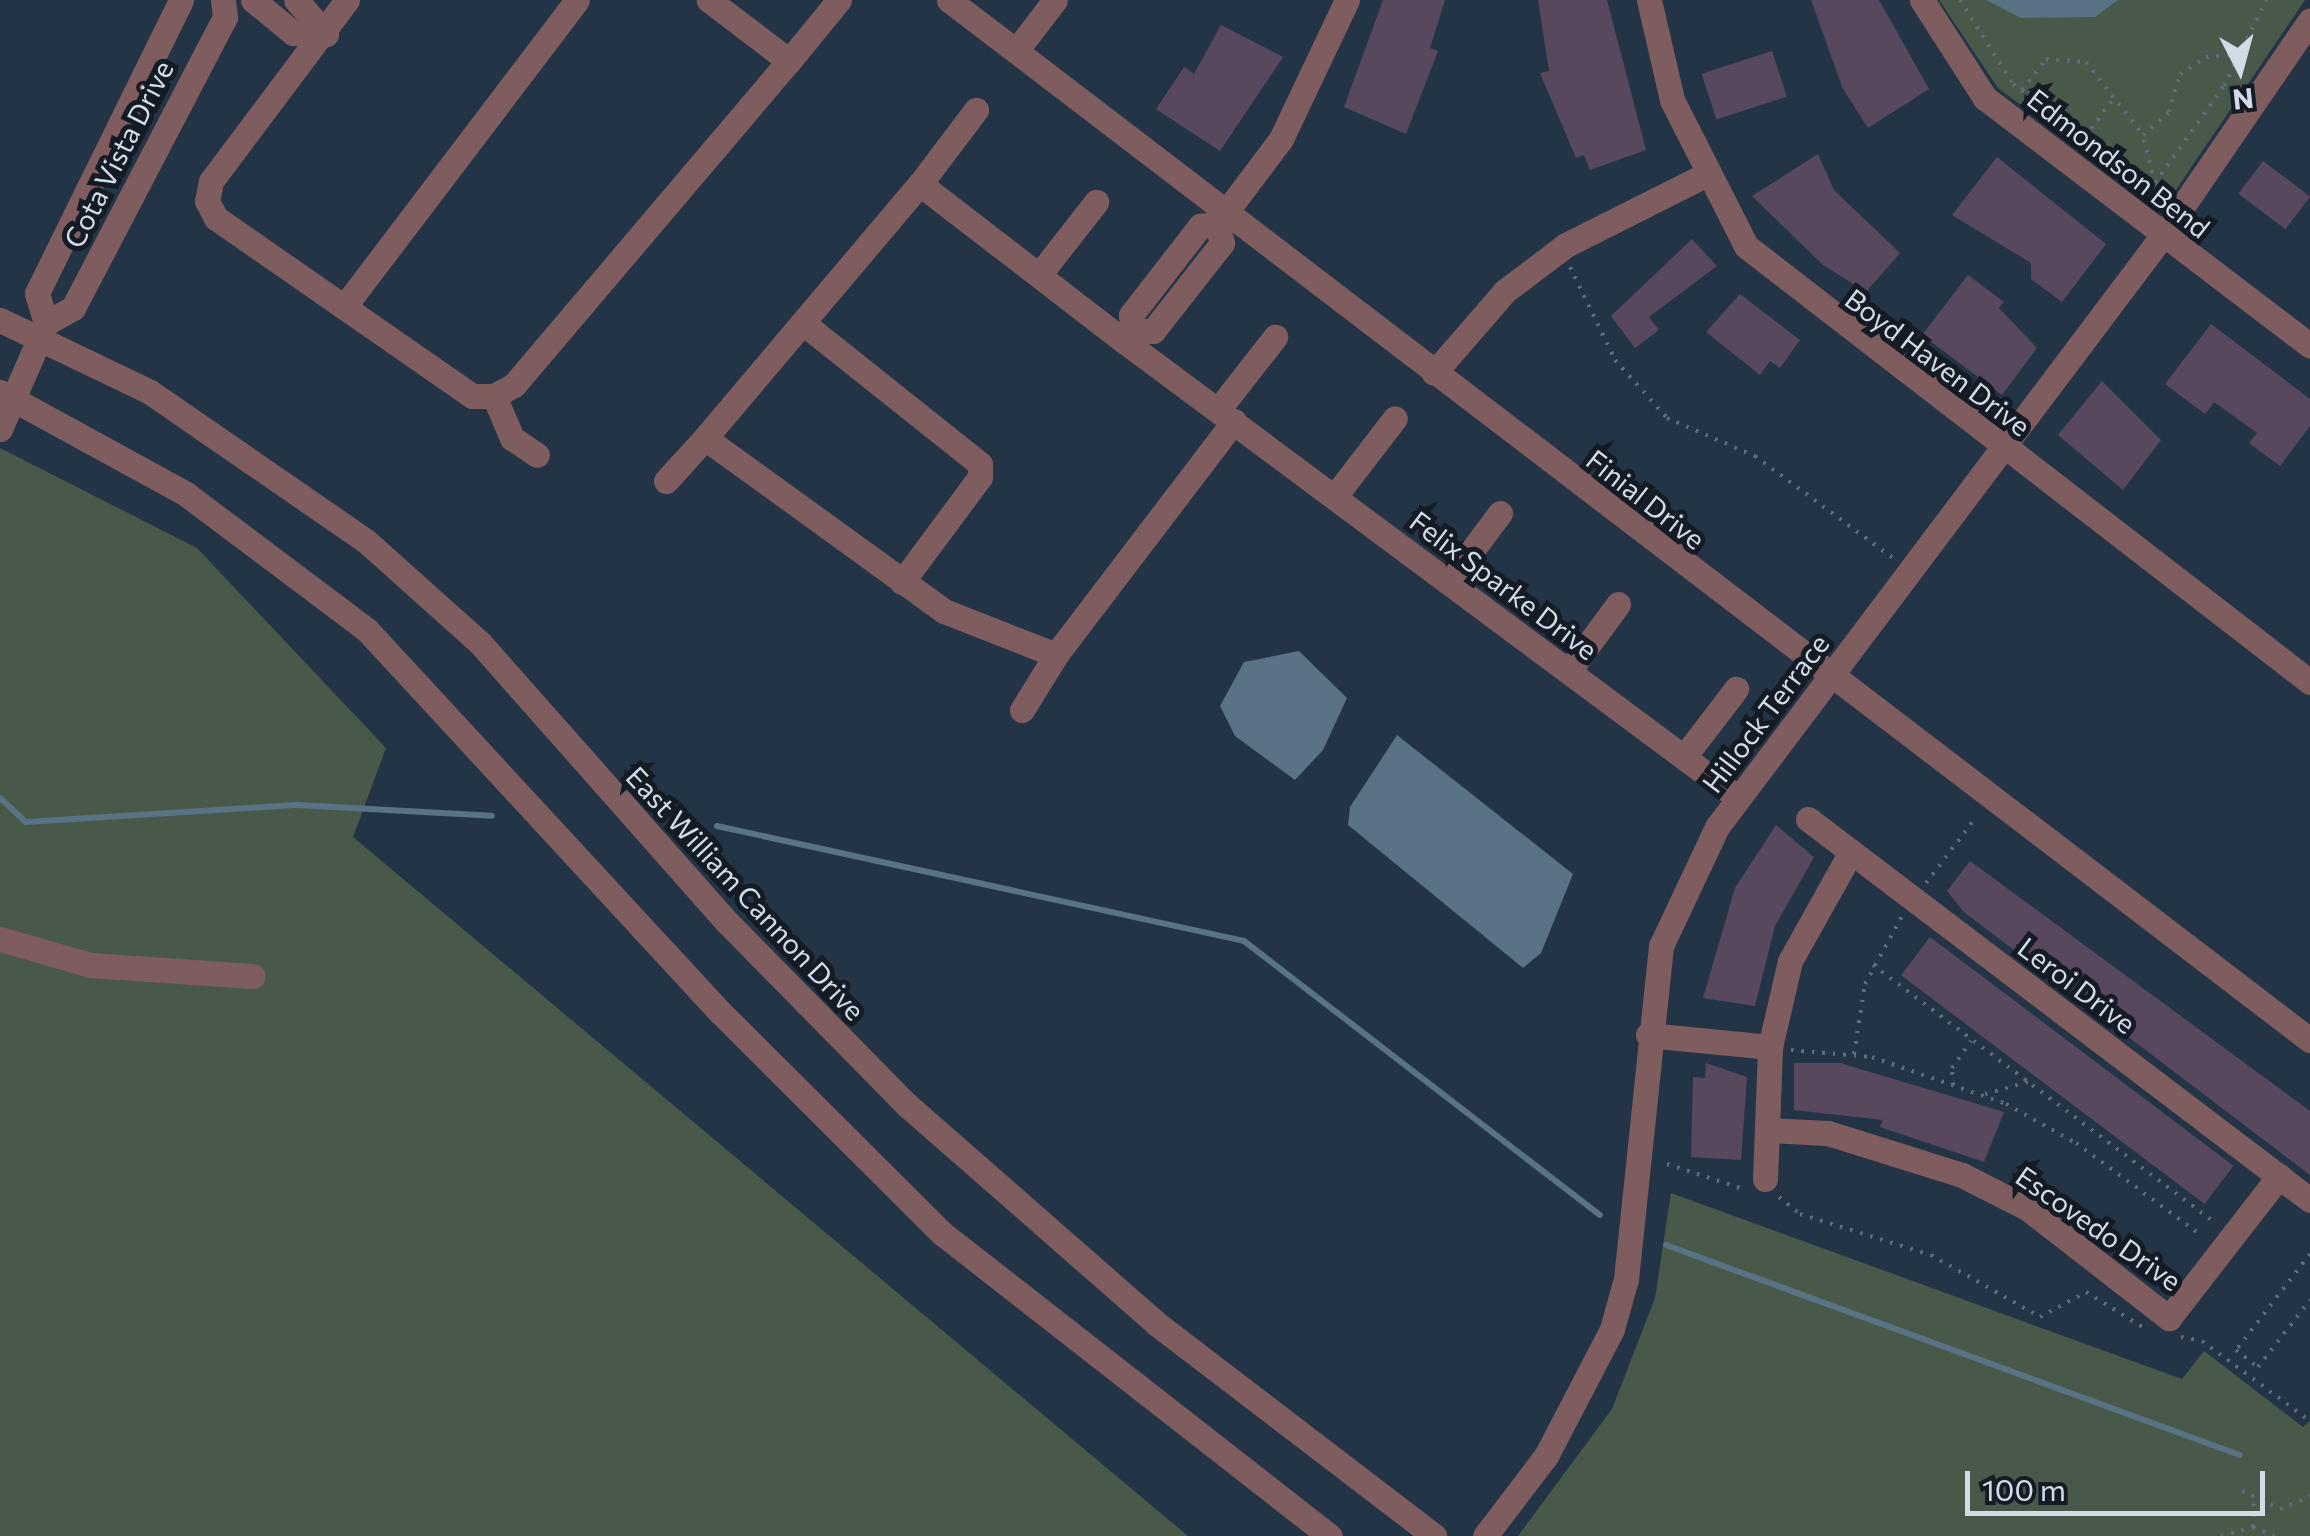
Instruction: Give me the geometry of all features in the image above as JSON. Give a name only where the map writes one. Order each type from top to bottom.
[{"type":"street","name":"Cota Vista Drive","points":[[43,330],[36,293],[181,0]]},
{"type":"street","name":"Cota Vista Drive","points":[[0,429],[6,395],[43,330],[73,308],[225,16],[224,0]]},
{"type":"street","points":[[253,0],[293,33],[326,34]]},
{"type":"street","points":[[296,0],[326,34]]},
{"type":"street","points":[[348,0],[211,181],[207,200],[216,218],[472,396],[494,396],[514,385],[840,0]]},
{"type":"street","points":[[344,307],[576,0]]},
{"type":"street","points":[[710,0],[788,61]]},
{"type":"street","name":"Finial Drive","points":[[948,0],[1221,218],[1434,373],[2310,1040]]},
{"type":"street","points":[[1016,52],[1056,0]]},
{"type":"street","points":[[1128,336],[1153,332],[1222,243],[1221,218],[1291,122],[1346,0]]},
{"type":"street","name":"Boyd Haven Drive","points":[[1650,0],[1672,100],[1705,176],[1746,246],[1786,284],[2310,682]]},
{"type":"street","name":"Edmondson Bend","points":[[1922,0],[1985,98],[2310,346]]},
{"type":"street","name":"Hillock Terrace","points":[[1485,1536],[1546,1456],[1612,1329],[1635,1208],[1648,1035],[1661,946],[1737,797],[2163,235],[2310,20]]},
{"type":"street","points":[[666,481],[920,184],[976,110]]},
{"type":"street","points":[[1434,373],[1505,291],[1566,245],[1705,176]]},
{"type":"street","name":"Felix Sparke Drive","points":[[920,184],[1039,276],[1128,336],[1226,416],[1737,797]]},
{"type":"street","points":[[1039,276],[1096,202]]},
{"type":"street","name":"East William Cannon Drive","points":[[0,320],[43,330],[229,440],[366,541],[480,643],[727,922],[907,1106],[1142,1312],[1434,1536]]},
{"type":"street","points":[[802,323],[980,464],[980,477],[902,582]]},
{"type":"street","points":[[1022,710],[1056,655],[1226,416],[1275,337]]},
{"type":"street","points":[[6,395],[186,494],[367,630],[719,1012],[943,1234],[1330,1536]]},
{"type":"street","points":[[494,396],[512,438],[537,455]]},
{"type":"street","points":[[1335,496],[1395,418]]},
{"type":"street","points":[[706,438],[944,611],[1056,655]]},
{"type":"street","points":[[1449,581],[1500,513]]},
{"type":"street","points":[[1569,671],[1618,604]]},
{"type":"street","points":[[1684,757],[1736,689]]},
{"type":"street","name":"Leroi Drive","points":[[1808,819],[2310,1200]]},
{"type":"street","points":[[1765,1188],[1768,1130],[1780,1048],[1803,929],[1851,852]]},
{"type":"street","points":[[0,939],[90,964],[253,976]]},
{"type":"street","points":[[1648,1035],[1780,1048]]},
{"type":"street","name":"Escovedo Drive","points":[[1768,1130],[1828,1133],[1962,1176],[2027,1208],[2170,1318],[2279,1176]]},
{"type":"path","points":[[1960,0],[1989,56],[2022,90],[2155,184]]},
{"type":"path","points":[[2155,184],[2241,54],[2266,0]]},
{"type":"path","points":[[2143,135],[2169,112],[2185,67],[2241,54]]},
{"type":"path","points":[[2022,90],[2038,62],[2066,56],[2094,66],[2143,135],[2155,184]]},
{"type":"path","points":[[2085,138],[2114,98]]},
{"type":"path","points":[[1570,265],[1615,360],[1667,418],[1755,456],[1893,558]]},
{"type":"path","points":[[1924,887],[1974,820]]},
{"type":"path","points":[[1854,1054],[1873,965],[1908,908]]},
{"type":"path","points":[[1873,965],[2217,1225]]},
{"type":"path","points":[[1953,1085],[1952,1068],[1972,1040]]},
{"type":"path","points":[[1780,1048],[1854,1054],[1982,1095],[2076,1142],[2206,1239]]},
{"type":"path","points":[[1982,1095],[2028,1082]]},
{"type":"path","points":[[1667,1164],[1765,1188],[1800,1214],[1931,1255],[2040,1317],[2086,1292],[2152,1331]]},
{"type":"path","points":[[2310,1254],[2236,1350],[2258,1367],[2310,1300]]},
{"type":"path","points":[[2168,1334],[2202,1341],[2310,1421]]},
{"type":"path","points":[[2241,1369],[2248,1360]]},
{"type":"path","points":[[2242,1491],[2280,1508],[2310,1496]]},
{"type":"path","points":[[2252,1527],[2254,1499]]},
{"type":"path","points":[[2221,1536],[2252,1527],[2274,1536]]},
{"type":"green space","points":[[1939,0],[2305,0],[2171,197],[2154,204],[1998,88]]},
{"type":"green space","points":[[0,448],[197,548],[386,748],[353,837],[1188,1536],[0,1536]]},
{"type":"green space","points":[[1671,1193],[2182,1379],[2204,1351],[2303,1427],[2310,1421],[2310,1536],[1518,1536],[1612,1409],[1655,1298]]},
{"type":"water","points":[[1986,0],[2118,0],[2095,17],[2021,18]]},
{"type":"water","points":[[1299,651],[1347,698],[1323,750],[1295,780],[1235,736],[1220,706],[1244,662]]},
{"type":"water","points":[[1397,735],[1573,874],[1541,953],[1523,968],[1348,825],[1350,807]]},
{"type":"building","points":[[1383,0],[1445,0],[1430,48],[1438,51],[1406,134],[1344,107]]},
{"type":"building","points":[[1538,0],[1607,0],[1646,150],[1590,170],[1584,155],[1576,158],[1540,73],[1549,71]]},
{"type":"building","points":[[1811,0],[1879,0],[1929,89],[1868,128],[1843,89]]},
{"type":"building","points":[[1221,25],[1283,57],[1220,151],[1156,109],[1184,67],[1194,74]]},
{"type":"building","points":[[1772,51],[1787,97],[1716,120],[1702,74]]},
{"type":"building","points":[[1818,154],[1834,190],[1900,253],[1866,292],[1823,265],[1752,196]]},
{"type":"building","points":[[1997,157],[2106,244],[2062,302],[2031,279],[2031,263],[1952,215]]},
{"type":"building","points":[[2263,161],[2310,196],[2285,229],[2238,194]]},
{"type":"building","points":[[1692,239],[1717,266],[1649,317],[1659,330],[1635,348],[1611,316]]},
{"type":"building","points":[[1968,275],[2004,302],[1999,308],[2037,348],[2002,395],[1922,335]]},
{"type":"building","points":[[1740,294],[1800,340],[1780,368],[1770,361],[1760,375],[1706,332]]},
{"type":"building","points":[[2211,324],[2310,399],[2310,426],[2280,466],[2249,443],[2257,433],[2214,402],[2205,414],[2165,384]]},
{"type":"building","points":[[2102,381],[2161,440],[2123,490],[2058,435]]},
{"type":"building","points":[[1776,825],[1814,857],[1775,926],[1755,1006],[1703,998],[1735,888]]},
{"type":"building","points":[[1970,861],[2310,1111],[2310,1175],[1964,912],[1947,891]]},
{"type":"building","points":[[1930,937],[2233,1166],[2205,1204],[1901,975]]},
{"type":"building","points":[[1706,1063],[1747,1077],[1741,1160],[1691,1157],[1693,1077],[1705,1078]]},
{"type":"building","points":[[1794,1063],[1840,1063],[2004,1112],[1984,1162],[1880,1127],[1883,1120],[1794,1110]]},
{"type":"waterway","points":[[0,798],[26,822],[298,805],[492,816]]},
{"type":"waterway","points":[[717,826],[1244,941],[1600,1215]]},
{"type":"waterway","points":[[1666,1245],[2240,1455]]}]
